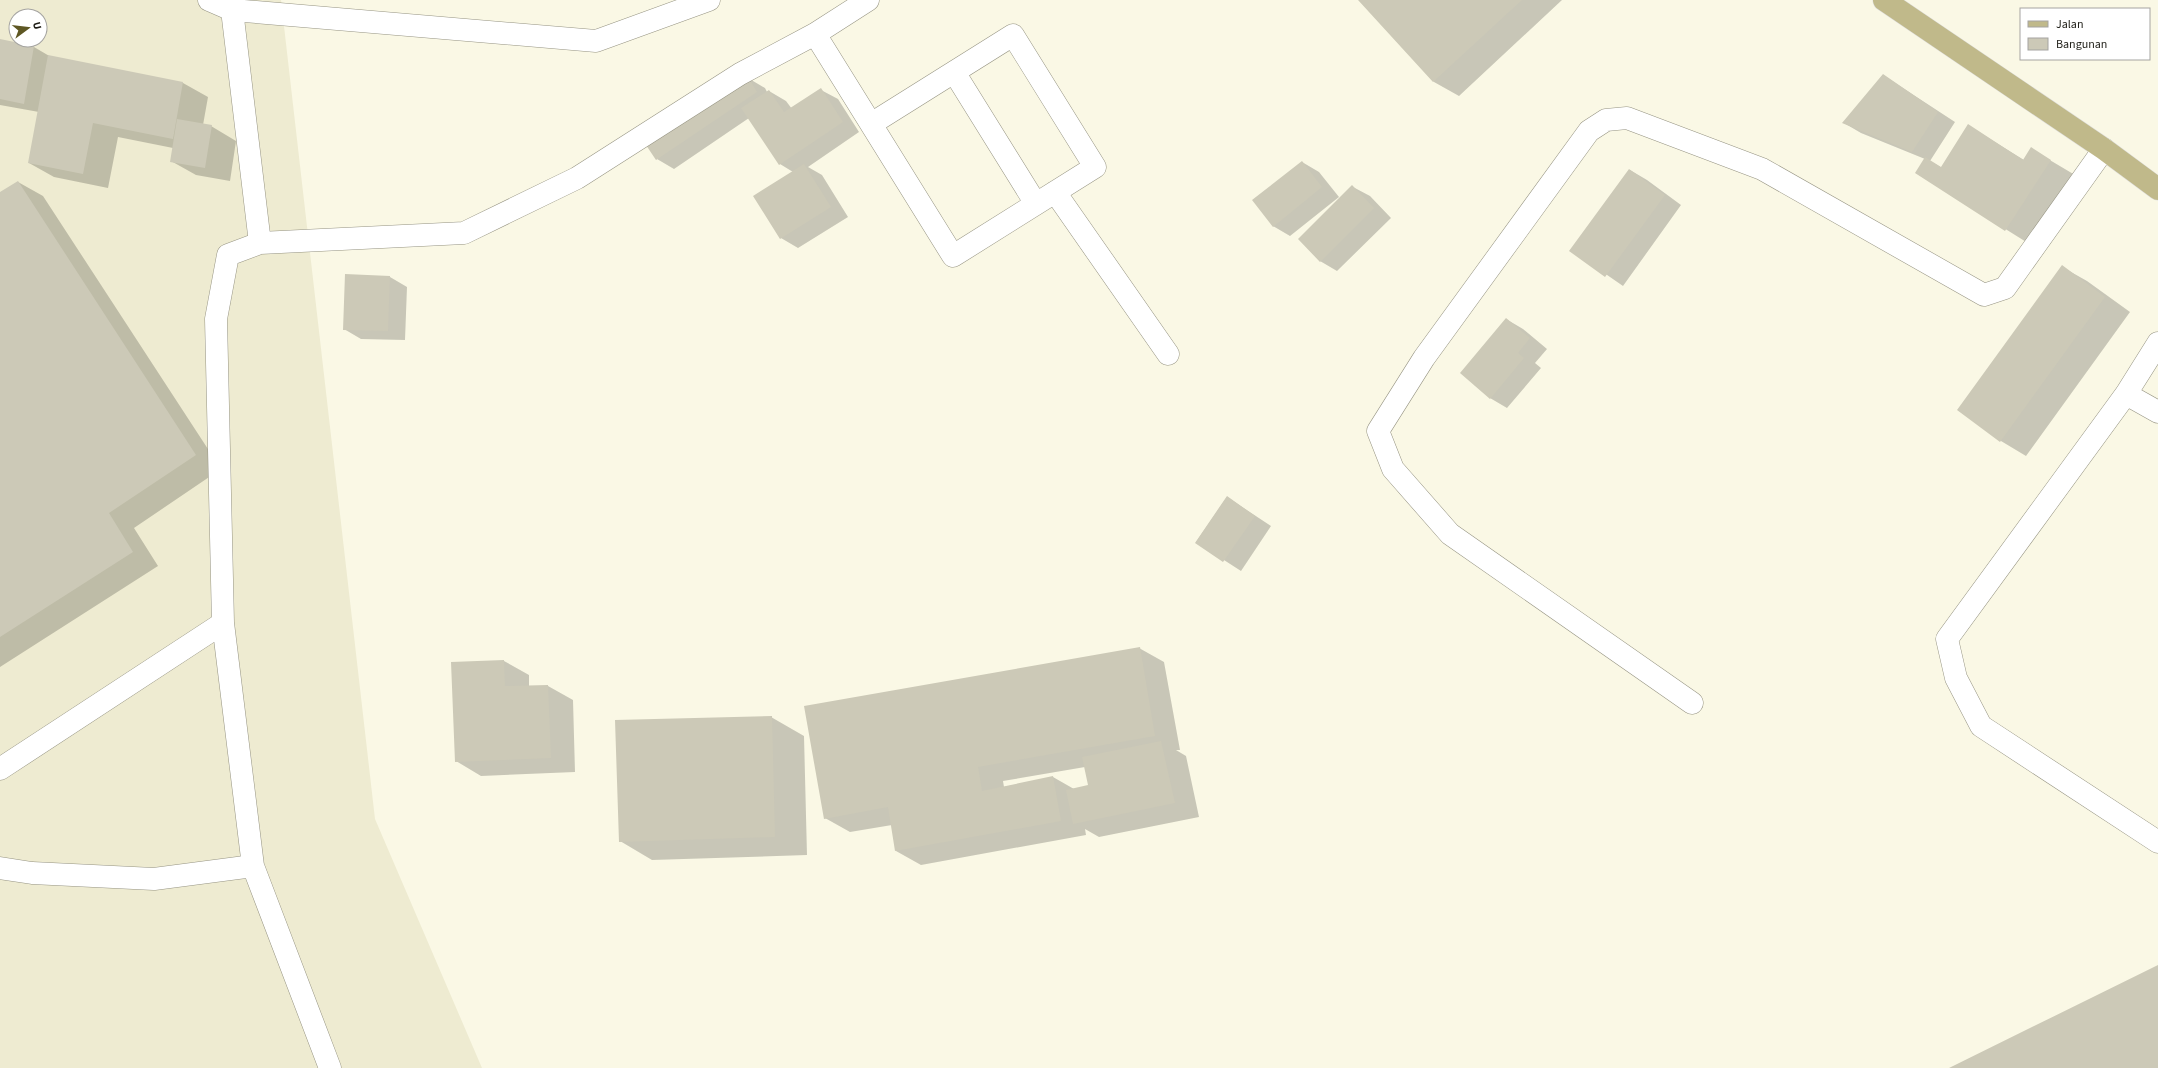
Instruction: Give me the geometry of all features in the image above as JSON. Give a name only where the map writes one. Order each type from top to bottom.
[{"type":"main road","points":[[1884,0],[2104,149],[2158,189]]},
{"type":"lane","points":[[209,0],[232,10],[596,41],[709,0]]},
{"type":"lane","points":[[330,1068],[253,866],[223,623],[216,319],[228,255],[260,243],[464,233],[577,178],[740,74],[814,34],[868,0]]},
{"type":"lane","points":[[232,10],[260,243]]},
{"type":"lane","points":[[814,34],[953,256],[1095,167],[1013,35],[871,124]]},
{"type":"lane","points":[[954,72],[1036,204]]},
{"type":"lane","points":[[1692,703],[1450,534],[1393,469],[1378,431],[1424,358],[1589,131],[1606,120],[1627,118],[1762,169],[1984,295],[2005,288],[2104,149]]},
{"type":"lane","points":[[1055,192],[1168,354]]},
{"type":"lane","points":[[2158,343],[2126,394],[1948,639],[1956,678],[1981,726],[2158,842]]},
{"type":"lane","points":[[2126,394],[2158,412]]},
{"type":"lane","points":[[0,769],[223,623]]},
{"type":"lane","points":[[0,868],[32,873],[154,879],[253,866]]},
{"type":"shaded area","points":[[0,0],[281,0],[375,819],[482,1068],[0,1068]]},
{"type":"building","points":[[1358,0],[1522,0],[1433,82]]},
{"type":"building","points":[[0,39],[8,41],[8,48],[34,48],[24,104],[0,99]]},
{"type":"building","points":[[48,55],[183,82],[173,139],[93,123],[83,174],[28,163]]},
{"type":"building","points":[[1883,74],[1938,112],[1912,152],[1842,123]]},
{"type":"building","points":[[748,77],[757,92],[656,160],[646,145]]},
{"type":"building","points":[[821,88],[843,122],[779,165],[741,108],[769,90],[784,112]]},
{"type":"building","points":[[177,119],[212,125],[205,168],[170,162]]},
{"type":"building","points":[[1968,124],[2023,160],[2031,147],[2051,160],[2005,231],[1915,173],[1925,157],[1941,167]]},
{"type":"building","points":[[1302,161],[1322,187],[1273,227],[1252,200]]},
{"type":"building","points":[[804,164],[831,207],[780,239],[753,196]]},
{"type":"building","points":[[1629,169],[1665,195],[1605,277],[1569,251]]},
{"type":"building","points":[[18,181],[196,455],[109,513],[133,552],[0,637],[0,192]]},
{"type":"building","points":[[1352,185],[1374,208],[1320,262],[1298,239]]},
{"type":"building","points":[[2062,265],[2105,297],[2000,442],[1957,410]]},
{"type":"building","points":[[345,274],[390,276],[388,331],[343,330]]},
{"type":"building","points":[[1506,318],[1530,338],[1518,353],[1524,358],[1490,399],[1460,373]]},
{"type":"building","points":[[1227,496],[1255,516],[1223,562],[1195,543]]},
{"type":"building","points":[[1140,647],[1155,736],[978,767],[982,791],[1053,776],[1061,821],[895,851],[888,807],[824,819],[804,706]]},
{"type":"building","points":[[504,660],[505,686],[548,685],[551,758],[455,762],[451,662]]},
{"type":"building","points":[[772,716],[775,837],[619,842],[615,720]]},
{"type":"building","points":[[1161,741],[1175,803],[1073,824],[1066,790],[1088,785],[1082,757]]},
{"type":"building","points":[[2158,965],[2158,1068],[1949,1068]]}]
